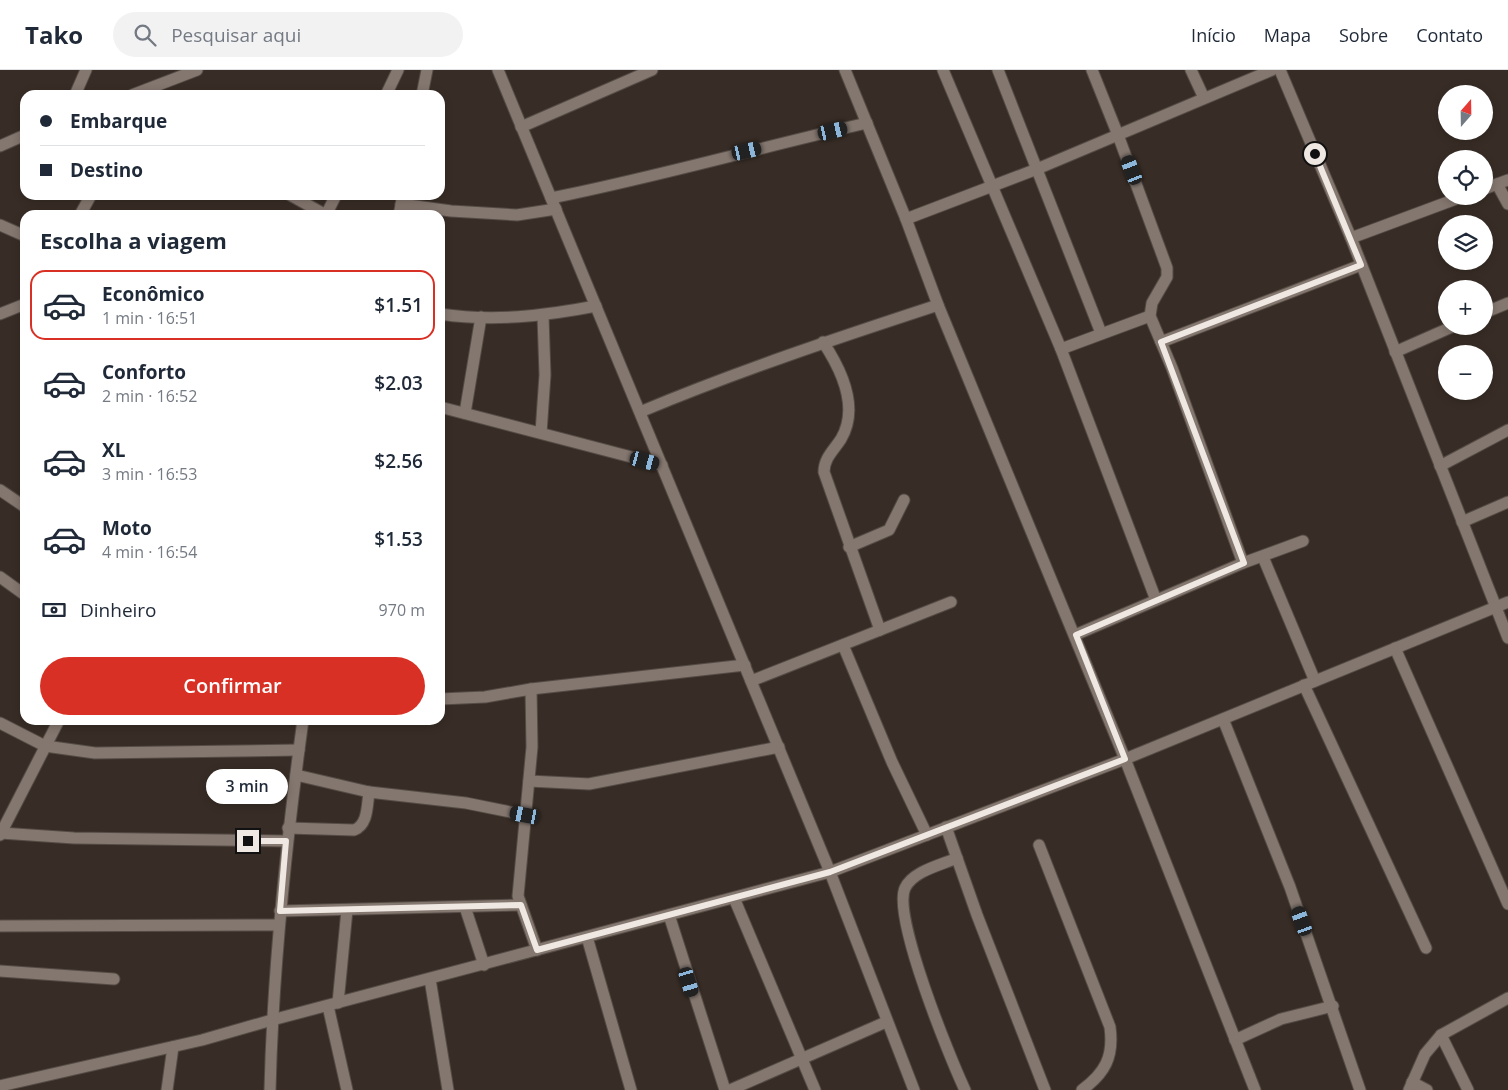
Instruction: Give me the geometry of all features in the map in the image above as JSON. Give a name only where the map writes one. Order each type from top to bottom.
[{"type":"street","points":[[77,90],[86,70]]},
{"type":"street","points":[[154,90],[197,70]]},
{"type":"street","points":[[388,90],[398,70]]},
{"type":"street","points":[[423,90],[427,70]]},
{"type":"street","points":[[498,70],[830,872],[886,1022],[914,1090]]},
{"type":"street","points":[[521,126],[652,70]]},
{"type":"street","points":[[846,70],[906,219],[938,305],[1076,635],[1255,1090]]},
{"type":"street","points":[[943,70],[1061,349],[1156,600]]},
{"type":"street","points":[[998,70],[1101,333]]},
{"type":"street","points":[[1092,70],[1167,268],[1167,277],[1152,303],[1150,316],[1244,563]]},
{"type":"street","points":[[1191,70],[1204,98]]},
{"type":"street","points":[[906,219],[1037,169],[1272,70]]},
{"type":"street","points":[[1280,70],[1351,238],[1508,638]]},
{"type":"street","points":[[551,198],[635,182],[747,151],[867,123]]},
{"type":"street","points":[[0,146],[20,137]]},
{"type":"street","points":[[1503,182],[1508,204]]},
{"type":"street","points":[[299,200],[317,210]]},
{"type":"street","points":[[401,205],[443,210]]},
{"type":"street","points":[[1351,238],[1440,205]]},
{"type":"street","points":[[445,210],[509,214],[556,209]]},
{"type":"street","points":[[0,225],[20,234]]},
{"type":"street","points":[[1161,342],[1361,265]]},
{"type":"street","points":[[1493,309],[1508,303]]},
{"type":"street","points":[[640,412],[694,389],[822,342],[938,305]]},
{"type":"street","points":[[0,314],[20,306]]},
{"type":"street","points":[[445,314],[481,317],[543,316],[596,306]]},
{"type":"street","points":[[541,433],[545,375],[543,316]]},
{"type":"street","points":[[1061,349],[1150,316]]},
{"type":"street","points":[[465,413],[481,317]]},
{"type":"street","points":[[1395,352],[1438,333]]},
{"type":"street","points":[[822,342],[841,373],[850,411],[846,430],[824,466],[824,472],[880,630]]},
{"type":"street","points":[[445,408],[662,465]]},
{"type":"street","points":[[1440,466],[1508,430]]},
{"type":"street","points":[[0,490],[20,504]]},
{"type":"street","points":[[849,547],[889,530],[904,500]]},
{"type":"street","points":[[1462,522],[1508,502]]},
{"type":"street","points":[[1076,635],[1244,563],[1303,541]]},
{"type":"street","points":[[1263,557],[1310,683],[1426,948]]},
{"type":"street","points":[[0,577],[20,591]]},
{"type":"street","points":[[751,681],[952,602]]},
{"type":"street","points":[[0,1086],[173,1047],[830,872],[1125,759],[1508,602]]},
{"type":"street","points":[[843,645],[892,762],[927,835]]},
{"type":"street","points":[[1395,648],[1508,904]]},
{"type":"street","points":[[445,699],[485,697],[531,689],[745,665]]},
{"type":"street","points":[[531,689],[533,713],[529,781],[518,896],[537,950]]},
{"type":"street","points":[[1224,718],[1290,887],[1360,1090]]},
{"type":"street","points":[[0,723],[44,746],[95,753],[299,750]]},
{"type":"street","points":[[56,725],[0,834],[74,838],[286,841]]},
{"type":"street","points":[[270,1090],[272,1020],[286,841],[303,725]]},
{"type":"street","points":[[529,781],[590,784],[779,747]]},
{"type":"street","points":[[296,774],[368,792],[466,803],[525,815]]},
{"type":"street","points":[[288,828],[354,830],[360,828],[364,821],[368,792]]},
{"type":"street","points":[[946,827],[1045,1090]]},
{"type":"street","points":[[1039,846],[1110,1027],[1111,1041],[1105,1068],[1097,1078],[1082,1090]]},
{"type":"street","points":[[957,858],[916,876],[904,889],[903,902],[919,970],[930,1004],[965,1090]]},
{"type":"street","points":[[734,898],[815,1090]]},
{"type":"street","points":[[280,911],[521,905]]},
{"type":"street","points":[[465,907],[484,964]]},
{"type":"street","points":[[347,910],[333,1005],[347,1090]]},
{"type":"street","points":[[668,915],[725,1090]]},
{"type":"street","points":[[0,926],[279,925]]},
{"type":"street","points":[[587,937],[631,1090]]},
{"type":"street","points":[[0,971],[114,979]]},
{"type":"street","points":[[430,979],[448,1090]]},
{"type":"street","points":[[1427,1090],[1411,1086],[1425,1054],[1441,1034],[1508,998]]},
{"type":"street","points":[[1235,1040],[1281,1019],[1332,1006]]},
{"type":"street","points":[[730,1090],[886,1022]]},
{"type":"street","points":[[1441,1034],[1468,1090]]},
{"type":"street","points":[[167,1090],[173,1047]]},
{"type":"route","points":[[248,841],[286,841],[280,911],[521,905],[537,950],[830,872],[1125,759],[1076,635],[1244,563],[1161,342],[1361,265],[1315,154]]}]
